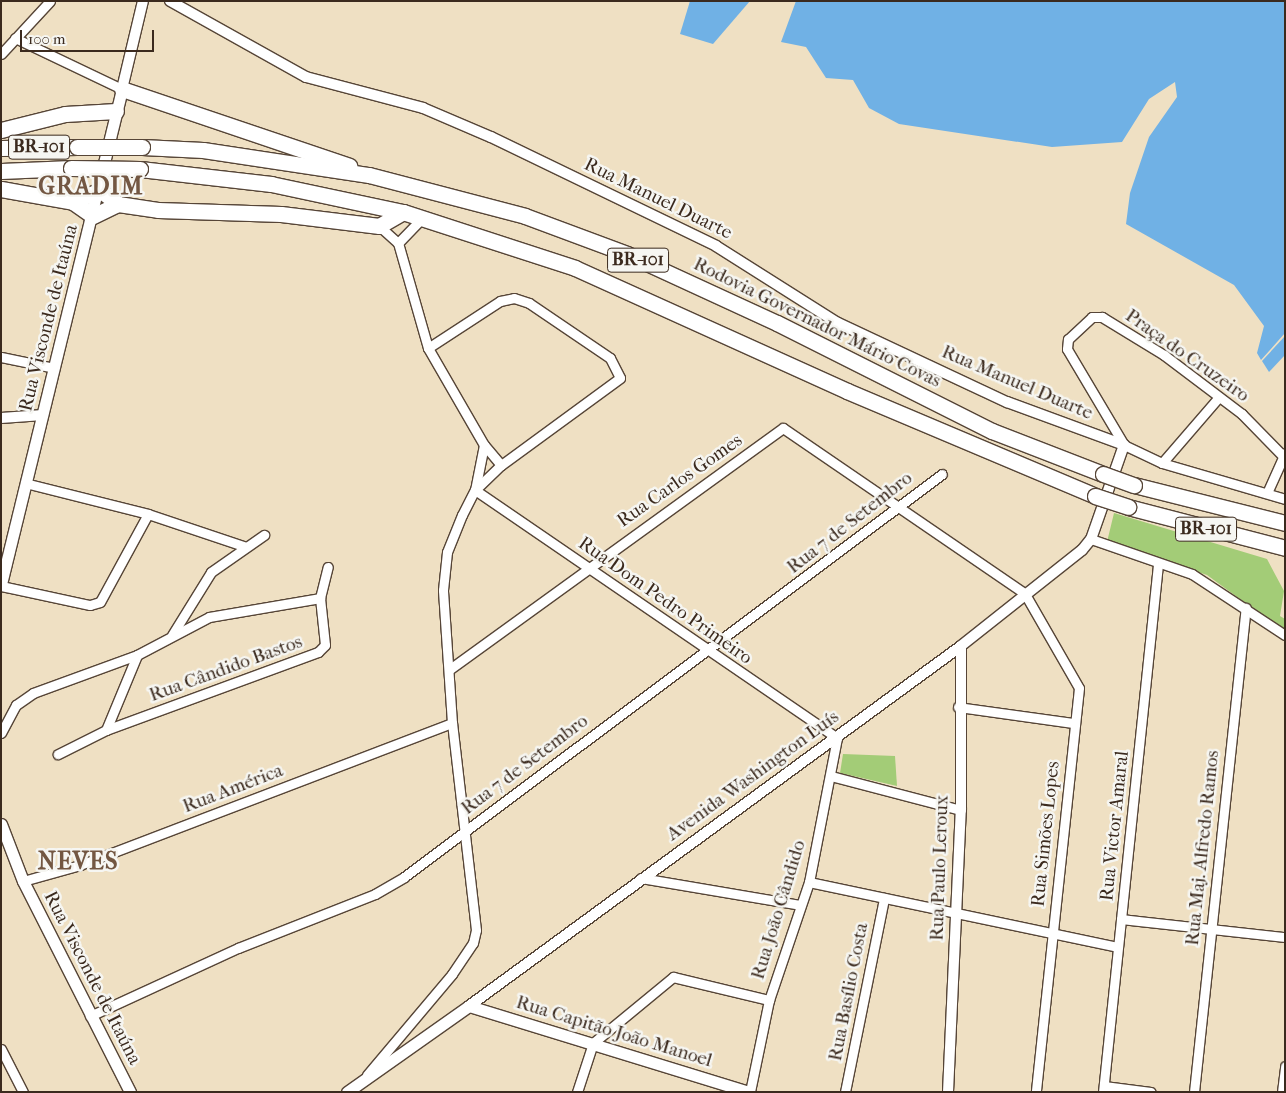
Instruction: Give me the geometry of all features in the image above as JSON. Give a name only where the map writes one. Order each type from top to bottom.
[{"type":"highway","points":[[122,89],[283,141],[369,175]]},
{"type":"highway","points":[[1,130],[64,114],[116,111]]},
{"type":"highway","name":"Rodovia Governador Mário Covas","points":[[1,148],[142,147],[258,156],[369,175],[525,216],[627,254],[992,432],[1134,485],[1285,523]]},
{"type":"highway","name":"BR-101","points":[[1,171],[71,168],[140,169],[270,184],[404,212],[592,275],[847,391],[1095,496],[1128,507],[1285,548]]},
{"type":"highway","points":[[1,190],[73,202],[93,216],[118,204]]},
{"type":"highway","points":[[73,202],[100,190],[118,204],[158,210],[281,214],[378,226],[404,212]]},
{"type":"main road","name":"Rua Visconde de Itaúna","points":[[1,585],[25,483],[100,190],[122,89]]},
{"type":"main road","name":"Rua Visconde de Itaúna","points":[[1,824],[23,881],[130,1092]]},
{"type":"main road","name":"Avenida Washington Luís","points":[[352,1089],[469,1006]]},
{"type":"main road","name":"Rua Capitão João Manoel","points":[[469,1006],[749,1092]]},
{"type":"street","points":[[1,54],[50,1]]},
{"type":"street","name":"Rua Visconde de Itaúna","points":[[122,89],[144,1]]},
{"type":"street","name":"Rua Manuel Duarte","points":[[170,1],[306,77],[423,108],[490,137],[716,246],[838,323],[1008,402],[1124,445]]},
{"type":"street","points":[[15,38],[122,89]]},
{"type":"street","points":[[398,243],[422,218]]},
{"type":"street","points":[[378,226],[398,243],[428,348],[484,444],[501,465]]},
{"type":"street","points":[[428,348],[500,301],[514,298],[594,346],[610,358],[620,378],[501,465],[474,490]]},
{"type":"street","name":"Praça do Cruzeiro","points":[[1124,445],[1068,349],[1068,340],[1092,318],[1102,317],[1118,326],[1219,397],[1284,454],[1266,493]]},
{"type":"street","points":[[1,357],[54,368]]},
{"type":"street","points":[[1162,462],[1219,397]]},
{"type":"street","points":[[1,418],[43,415]]},
{"type":"street","name":"Rua Carlos Gomes","points":[[450,669],[588,567],[784,428],[897,506]]},
{"type":"street","points":[[352,1089],[473,943],[476,930],[452,723],[450,669],[443,590],[447,552],[474,490],[484,444]]},
{"type":"street","points":[[1285,498],[1162,462],[1124,445],[1091,539],[1158,564],[1192,574],[1285,635]]},
{"type":"street","name":"Rua 7 de Setembro","points":[[90,1016],[238,948],[375,894],[707,650],[942,474]]},
{"type":"street","points":[[25,483],[148,514],[246,547]]},
{"type":"street","name":"Rua Dom Pedro Primeiro","points":[[474,490],[837,738]]},
{"type":"street","points":[[897,506],[1025,594]]},
{"type":"street","points":[[1,585],[90,605],[100,602],[148,514]]},
{"type":"street","points":[[172,636],[212,572],[264,535]]},
{"type":"street","name":"Avenida Washington Luís","points":[[469,1006],[640,878],[837,738],[961,646],[1091,539]]},
{"type":"street","name":"Rua Victor Amaral","points":[[1103,1089],[1158,564]]},
{"type":"street","points":[[1,733],[16,705],[33,693],[137,655],[209,617],[320,598],[328,567]]},
{"type":"street","name":"Rua Simões Lopes","points":[[1025,594],[1077,679],[1079,698],[1074,723],[1036,1092]]},
{"type":"street","name":"Rua Cândido Bastos","points":[[58,754],[106,730],[322,650],[320,598]]},
{"type":"street","name":"Rua Maj. Alfredo Ramos","points":[[1194,1092],[1210,929],[1246,608]]},
{"type":"street","name":"Rua Paulo Leroux","points":[[948,1092],[961,810],[958,707],[961,646]]},
{"type":"street","name":"Rua Cândido Bastos","points":[[106,730],[137,655]]},
{"type":"street","points":[[958,707],[1074,723]]},
{"type":"street","name":"Rua América","points":[[23,881],[80,864],[452,723]]},
{"type":"street","name":"Rua João Cândido","points":[[749,1092],[769,1000],[809,882],[837,738]]},
{"type":"street","points":[[831,776],[961,810]]},
{"type":"street","points":[[640,878],[800,905]]},
{"type":"street","points":[[809,882],[956,916],[1117,947]]},
{"type":"street","name":"Rua Basílio Costa","points":[[845,1092],[884,898]]},
{"type":"street","points":[[1121,919],[1285,936]]},
{"type":"street","points":[[577,1092],[593,1043],[673,977],[769,1000]]},
{"type":"street","points":[[1,1049],[22,1092]]},
{"type":"street","points":[[1282,1092],[1285,1066]]},
{"type":"street","points":[[1103,1089],[1151,1092]]},
{"type":"green space","points":[[1114,513],[1267,559],[1284,591],[1280,616],[1285,619],[1285,632],[1207,575],[1107,542]]},
{"type":"green space","points":[[843,754],[895,756],[897,786],[840,773]]},
{"type":"water","points":[[690,1],[750,1],[713,44],[680,34]]},
{"type":"water","points":[[796,1],[1285,1],[1285,333],[1261,360],[1257,353],[1264,326],[1234,285],[1126,224],[1130,193],[1149,137],[1177,97],[1175,82],[1149,99],[1122,142],[1052,147],[899,124],[869,108],[853,80],[826,78],[806,47],[781,42]]},
{"type":"water","points":[[1285,336],[1285,355],[1269,372],[1262,361]]},
{"type":"district","name":"GRADIM","points":[[91,187]]},
{"type":"district","name":"NEVES","points":[[78,862]]}]
